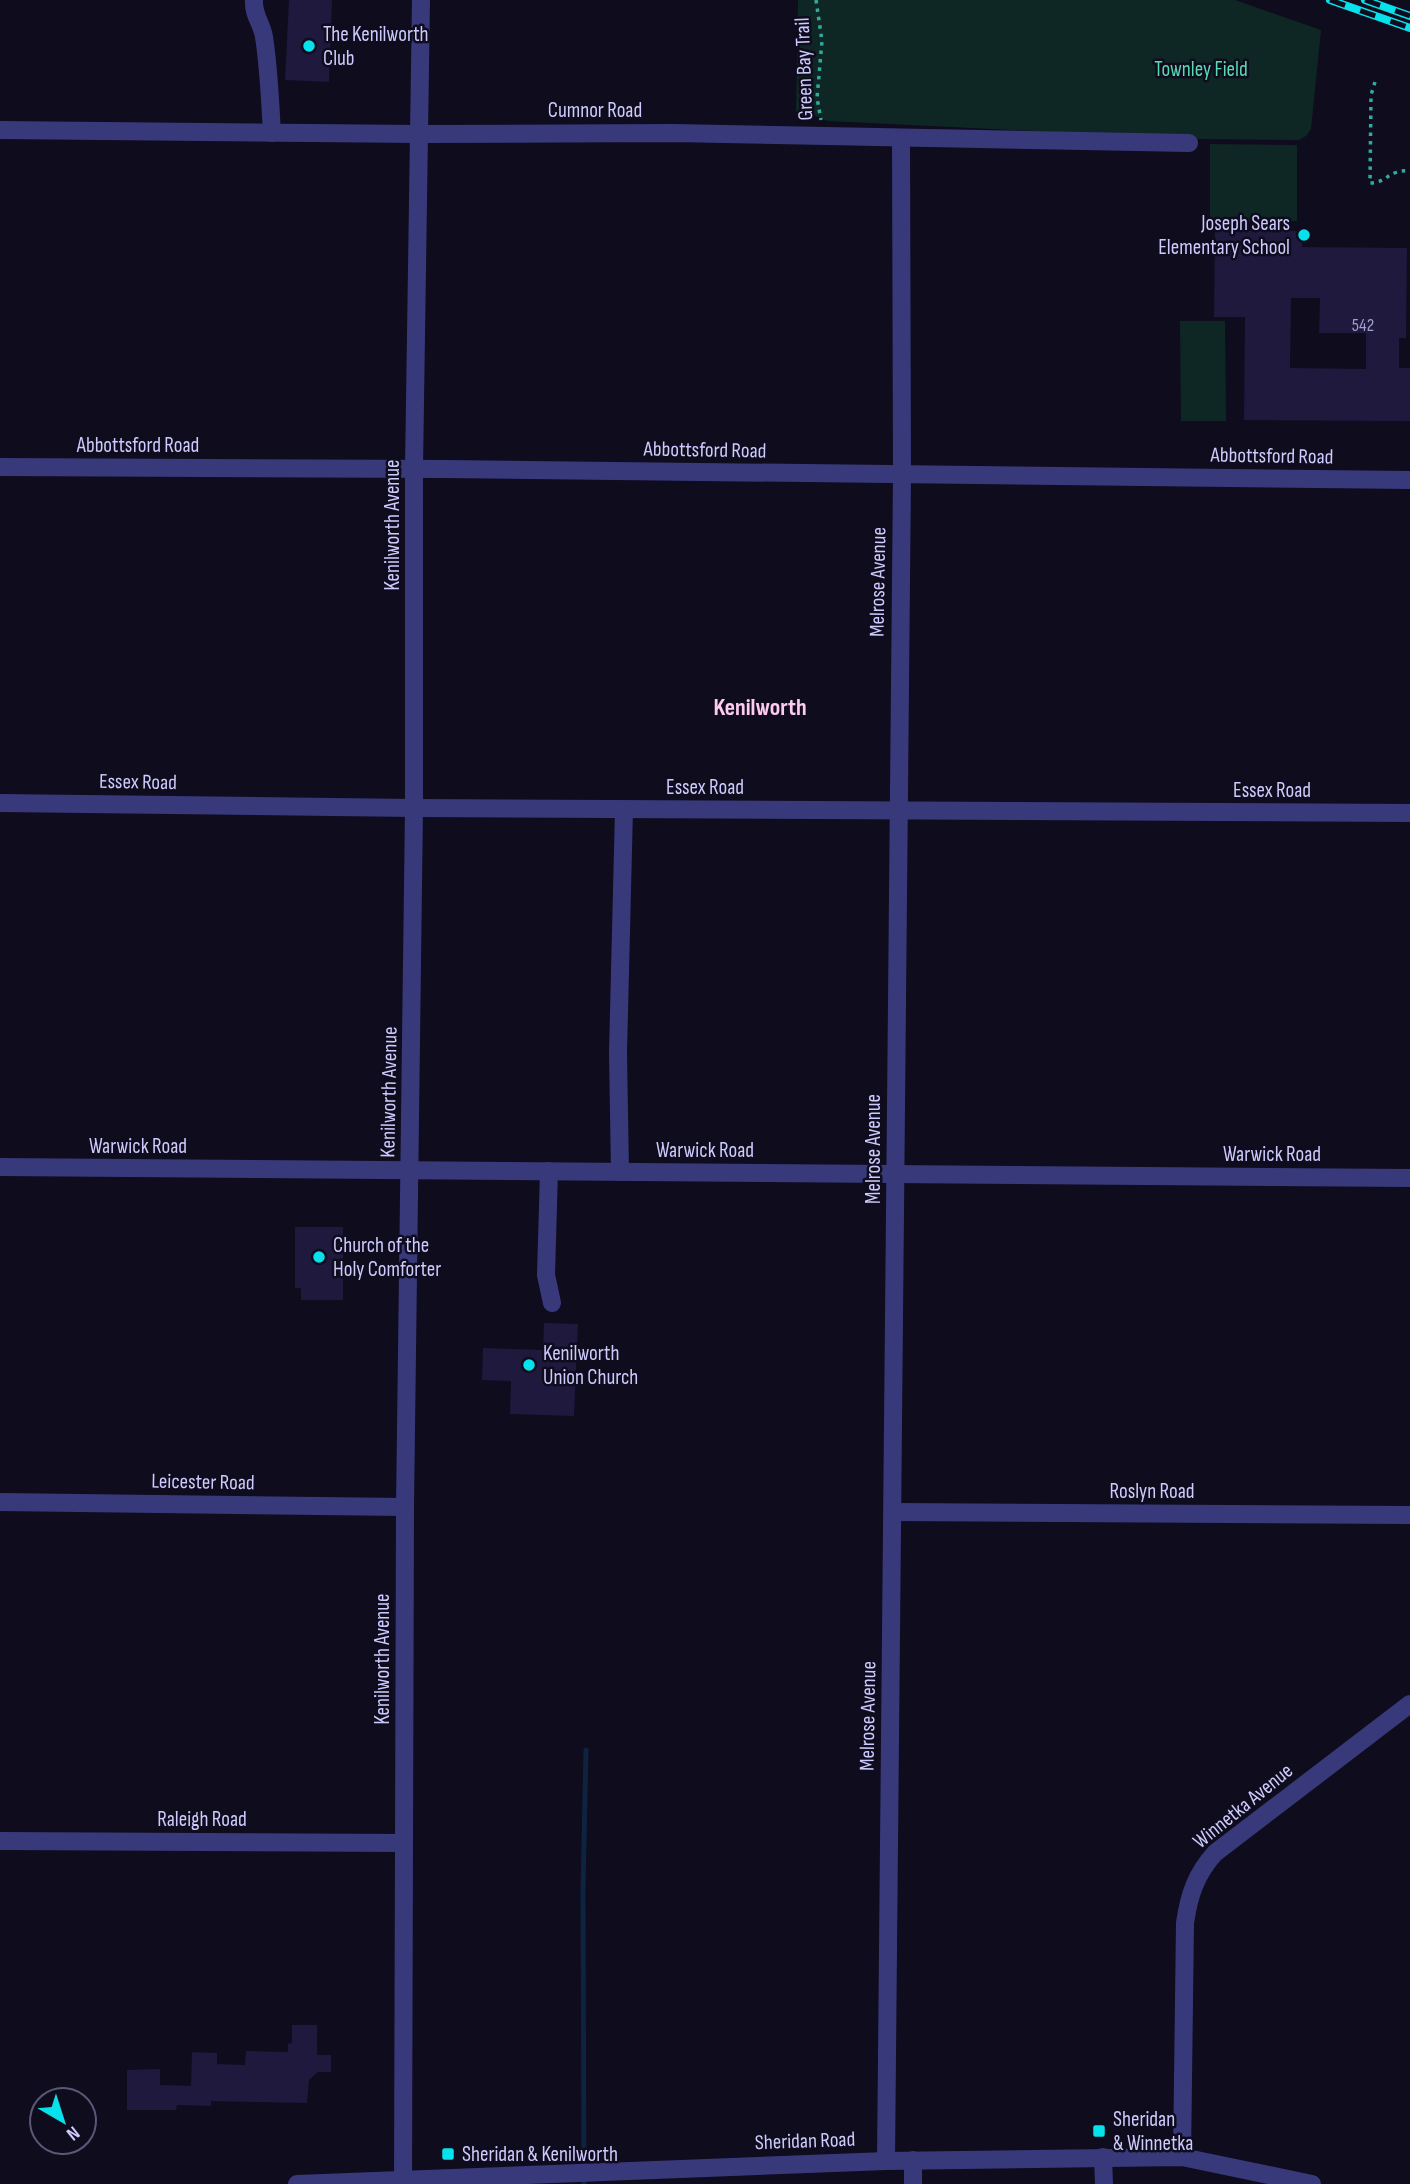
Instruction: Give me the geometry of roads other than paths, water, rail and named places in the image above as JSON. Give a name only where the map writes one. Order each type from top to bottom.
[{"type":"street","points":[[254,0],[254,11],[263,32],[269,71],[272,133]]},
{"type":"street","name":"Kenilworth Avenue","points":[[403,2182],[405,1507],[411,1170],[414,469],[421,0]]},
{"type":"street","name":"Cumnor Road","points":[[0,130],[421,134],[673,133],[1189,143]]},
{"type":"street","name":"Melrose Avenue","points":[[886,2161],[902,475],[901,138]]},
{"type":"street","name":"Abbottsford Road","points":[[0,467],[1410,480]]},
{"type":"street","name":"Essex Road","points":[[0,803],[1410,813]]},
{"type":"street","points":[[620,1172],[618,1053],[624,809]]},
{"type":"street","name":"Warwick Road","points":[[0,1167],[1410,1178]]},
{"type":"street","points":[[549,1171],[546,1275],[552,1303]]},
{"type":"street","name":"Leicester Road","points":[[0,1502],[405,1507]]},
{"type":"street","name":"Roslyn Road","points":[[893,1511],[1410,1515]]},
{"type":"street","name":"Winnetka Avenue","points":[[1182,2157],[1185,1923],[1193,1886],[1202,1868],[1215,1853],[1406,1713]]},
{"type":"street","name":"Raleigh Road","points":[[0,1841],[404,1843]]},
{"type":"street","points":[[1103,2157],[1104,2184]]},
{"type":"street","name":"Sheridan Road","points":[[297,2184],[612,2172],[710,2176],[886,2161],[1103,2157],[1182,2157],[1268,2179],[1312,2184]]},
{"type":"street","points":[[913,2160],[913,2184]]},
{"type":"waterway","points":[[584,2184],[583,1889],[586,1750]]},
{"type":"railway","points":[[1330,0],[1410,28]]},
{"type":"railway","points":[[1365,0],[1410,16]]},
{"type":"place","name":"The Kenilworth Club","points":[[309,46]]},
{"type":"place","name":"Joseph Sears Elementary School","points":[[1304,235]]},
{"type":"place","name":"Church of the Holy Comforter","points":[[319,1257]]},
{"type":"place","name":"Kenilworth Union Church","points":[[529,1365]]},
{"type":"place","name":"Sheridan & Winnetka","points":[[1099,2131]]},
{"type":"place","name":"Sheridan & Kenilworth","points":[[448,2154]]},
{"type":"district","name":"Kenilworth","points":[[760,707]]},
{"type":"park label","name":"Townley Field","points":[[1201,69]]}]
